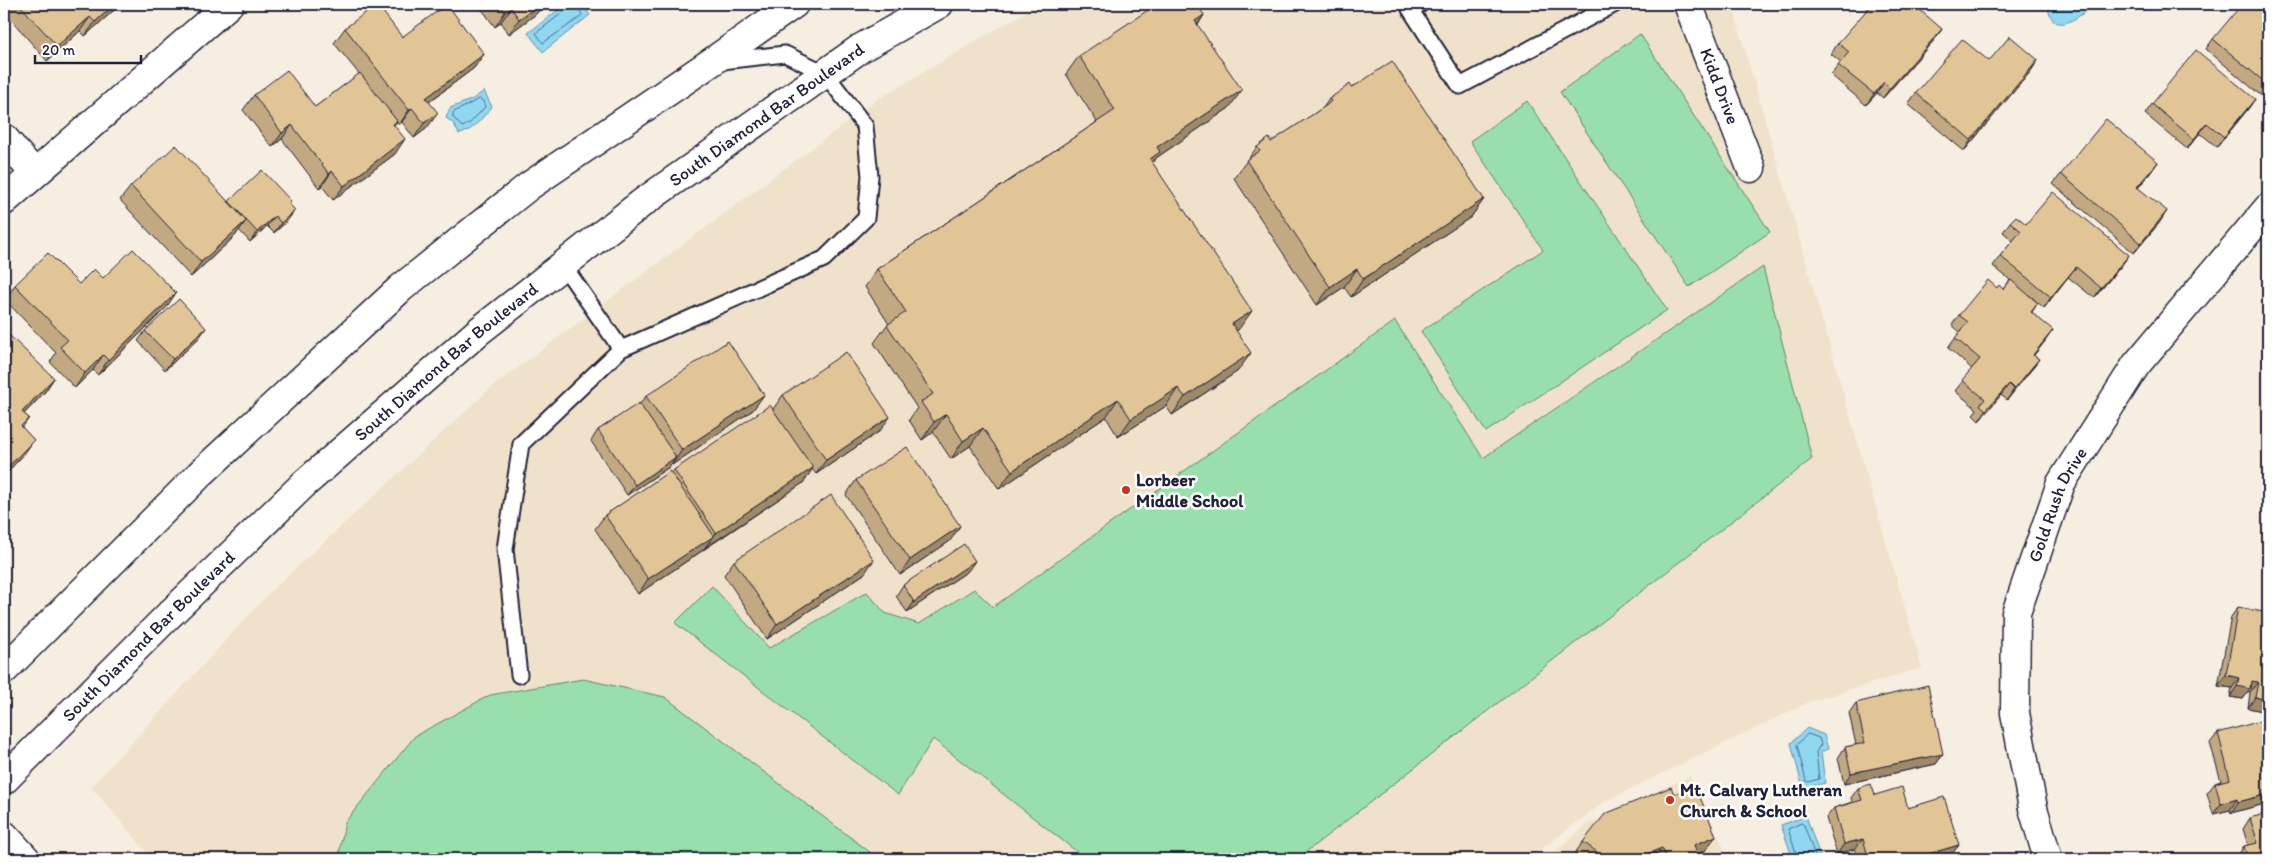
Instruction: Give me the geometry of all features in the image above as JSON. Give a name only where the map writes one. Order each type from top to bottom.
[{"type":"main road","points":[[4,201],[229,4]]},
{"type":"main road","points":[[4,670],[200,474],[401,288],[529,186],[794,4]]},
{"type":"main road","name":"South Diamond Bar Boulevard","points":[[4,780],[168,616],[304,484],[479,331],[642,204],[860,48],[939,4]]},
{"type":"main road","name":"Kidd Drive","points":[[1688,4],[1751,168]]},
{"type":"main road","points":[[4,138],[34,173]]},
{"type":"main road","name":"Gold Rush Drive","points":[[2048,859],[2033,808],[2015,713],[2016,613],[2061,483],[2136,365],[2268,208]]},
{"type":"main road","points":[[4,835],[26,859]]},
{"type":"lane","points":[[1420,4],[1410,9],[1460,86],[1615,4]]},
{"type":"lane","points":[[519,675],[505,549],[521,444],[622,349],[824,259],[866,218],[870,176],[865,126],[825,73],[785,54],[713,61]]},
{"type":"lane","points":[[563,264],[622,349]]},
{"type":"shaded area","name":"Lorbeer Middle School","points":[[1039,4],[1732,4],[1922,668],[1809,702],[1604,802],[1528,859],[153,859],[91,787],[269,593],[492,387],[878,99]]},
{"type":"shaded area","name":"Mt. Calvary Lutheran Church & School","points":[[1690,776],[1728,857],[1724,859],[1546,859],[1588,824]]},
{"type":"green space","points":[[1640,34],[1770,232],[1689,287],[1560,92]]},
{"type":"green space","points":[[1527,101],[1667,310],[1486,432],[1421,331],[1543,250],[1470,141]]},
{"type":"green space","points":[[1763,267],[1812,459],[1297,859],[1086,859],[933,739],[898,795],[675,623],[712,586],[769,648],[867,592],[885,613],[919,624],[974,589],[993,607],[1395,321],[1483,458]]},
{"type":"green space","points":[[583,679],[665,697],[879,859],[338,859],[345,822],[415,736],[490,695]]},
{"type":"water","points":[[566,4],[582,4],[590,15],[543,52],[528,33]]},
{"type":"water","points":[[2051,4],[2095,4],[2083,14],[2062,23],[2056,22],[2051,17],[2048,8]]},
{"type":"water","points":[[484,91],[492,107],[473,127],[459,134],[454,124],[446,118],[450,108],[473,99]]},
{"type":"water","points":[[1807,728],[1824,735],[1828,749],[1821,752],[1825,783],[1803,789],[1791,743]]},
{"type":"water","points":[[1806,816],[1821,859],[1793,859],[1781,825]]},
{"type":"building","points":[[19,4],[115,4],[95,22],[90,17],[57,46]]},
{"type":"building","points":[[377,4],[402,37],[447,4],[484,54],[426,98],[438,113],[424,123],[412,108],[409,110],[345,28]]},
{"type":"building","points":[[499,4],[541,4],[519,19],[511,8],[505,12]]},
{"type":"building","points":[[1157,4],[1197,4],[1204,15],[1195,21],[1242,90],[1157,147],[1160,152],[1150,159],[1252,311],[1232,324],[1251,353],[1185,397],[1178,388],[1131,419],[1118,399],[1012,471],[983,428],[963,441],[946,414],[934,422],[921,402],[933,394],[887,325],[906,312],[877,269],[1115,110],[1079,56]]},
{"type":"building","points":[[1872,4],[1901,4],[1909,10],[1913,4],[1942,29],[1890,88],[1884,82],[1874,94],[1838,65],[1849,52],[1838,43]]},
{"type":"building","points":[[2242,4],[2268,4],[2268,85],[2213,39]]},
{"type":"building","points":[[2010,36],[2038,60],[1971,140],[1916,93],[1962,39],[1989,61]]},
{"type":"building","points":[[2196,50],[2255,99],[2224,137],[2207,123],[2194,139],[2152,104]]},
{"type":"building","points":[[1392,61],[1484,199],[1363,279],[1357,269],[1330,287],[1246,160],[1260,151],[1257,147],[1269,138],[1271,142],[1327,105],[1331,101],[1329,99],[1350,84],[1351,87],[1358,84]]},
{"type":"building","points":[[287,70],[315,107],[360,73],[397,121],[393,124],[405,139],[344,186],[332,171],[329,174],[292,125],[282,133],[254,95]]},
{"type":"building","points":[[2106,119],[2158,162],[2137,187],[2167,211],[2141,243],[2061,174]]},
{"type":"building","points":[[176,145],[246,221],[201,262],[131,186]]},
{"type":"building","points":[[262,170],[291,201],[289,204],[295,210],[281,223],[275,216],[257,232],[229,201]]},
{"type":"building","points":[[2053,192],[2129,255],[2101,288],[2076,267],[2051,297],[2000,256],[2021,231],[2010,222],[2016,216],[2026,224]]},
{"type":"building","points":[[133,249],[176,293],[108,360],[103,355],[85,373],[60,347],[68,340],[15,285],[48,253],[79,284],[94,269],[103,278]]},
{"type":"building","points":[[1988,280],[1997,288],[1999,285],[2003,289],[2011,280],[2038,303],[2031,312],[2053,330],[2033,355],[2039,359],[2014,389],[2009,384],[1986,410],[1980,405],[1985,399],[1962,380],[1980,359],[1955,338],[1968,322],[1959,315]]},
{"type":"building","points":[[179,299],[206,328],[173,359],[145,331]]},
{"type":"building","points":[[9,335],[54,378],[22,412],[29,418],[21,426],[34,440],[10,465],[4,458],[4,341]]},
{"type":"building","points":[[728,341],[764,395],[682,450],[646,396]]},
{"type":"building","points":[[846,352],[890,417],[826,460],[783,395]]},
{"type":"building","points":[[639,403],[676,457],[635,485],[598,430]]},
{"type":"building","points":[[770,405],[813,468],[716,533],[674,470]]},
{"type":"building","points":[[907,447],[960,526],[910,560],[856,480]]},
{"type":"building","points":[[670,471],[714,536],[648,579],[605,515]]},
{"type":"building","points":[[831,495],[874,560],[777,624],[734,561]]},
{"type":"building","points":[[964,544],[975,561],[914,602],[903,585]]},
{"type":"building","points":[[2238,607],[2268,613],[2268,700],[2255,697],[2258,682],[2251,681],[2250,689],[2237,686],[2239,678],[2226,675]]},
{"type":"building","points":[[1928,685],[1943,754],[1851,773],[1845,747],[1865,743],[1856,703]]},
{"type":"building","points":[[2268,719],[2268,794],[2238,802],[2237,799],[2221,804],[2215,783],[2230,779],[2218,733]]},
{"type":"building","points":[[1871,784],[1875,795],[1902,787],[1908,808],[1944,797],[1959,845],[1911,859],[1869,859],[1863,839],[1844,844],[1834,808],[1862,800],[1858,788]]},
{"type":"building","name":"Mt. Calvary Lutheran Church & School","points":[[1695,785],[1716,836],[1694,845],[1699,859],[1667,859],[1662,848],[1634,859],[1623,859],[1620,853],[1615,859],[1607,859],[1583,842],[1605,814],[1671,787],[1674,794]]},
{"type":"building","points":[[2268,813],[2268,859],[2248,859],[2244,846],[2258,843],[2250,818]]},
{"type":"place","name":"Lorbeer Middle School","points":[[1126,490]]},
{"type":"place","name":"Mt. Calvary Lutheran Church & School","points":[[1670,800]]}]
